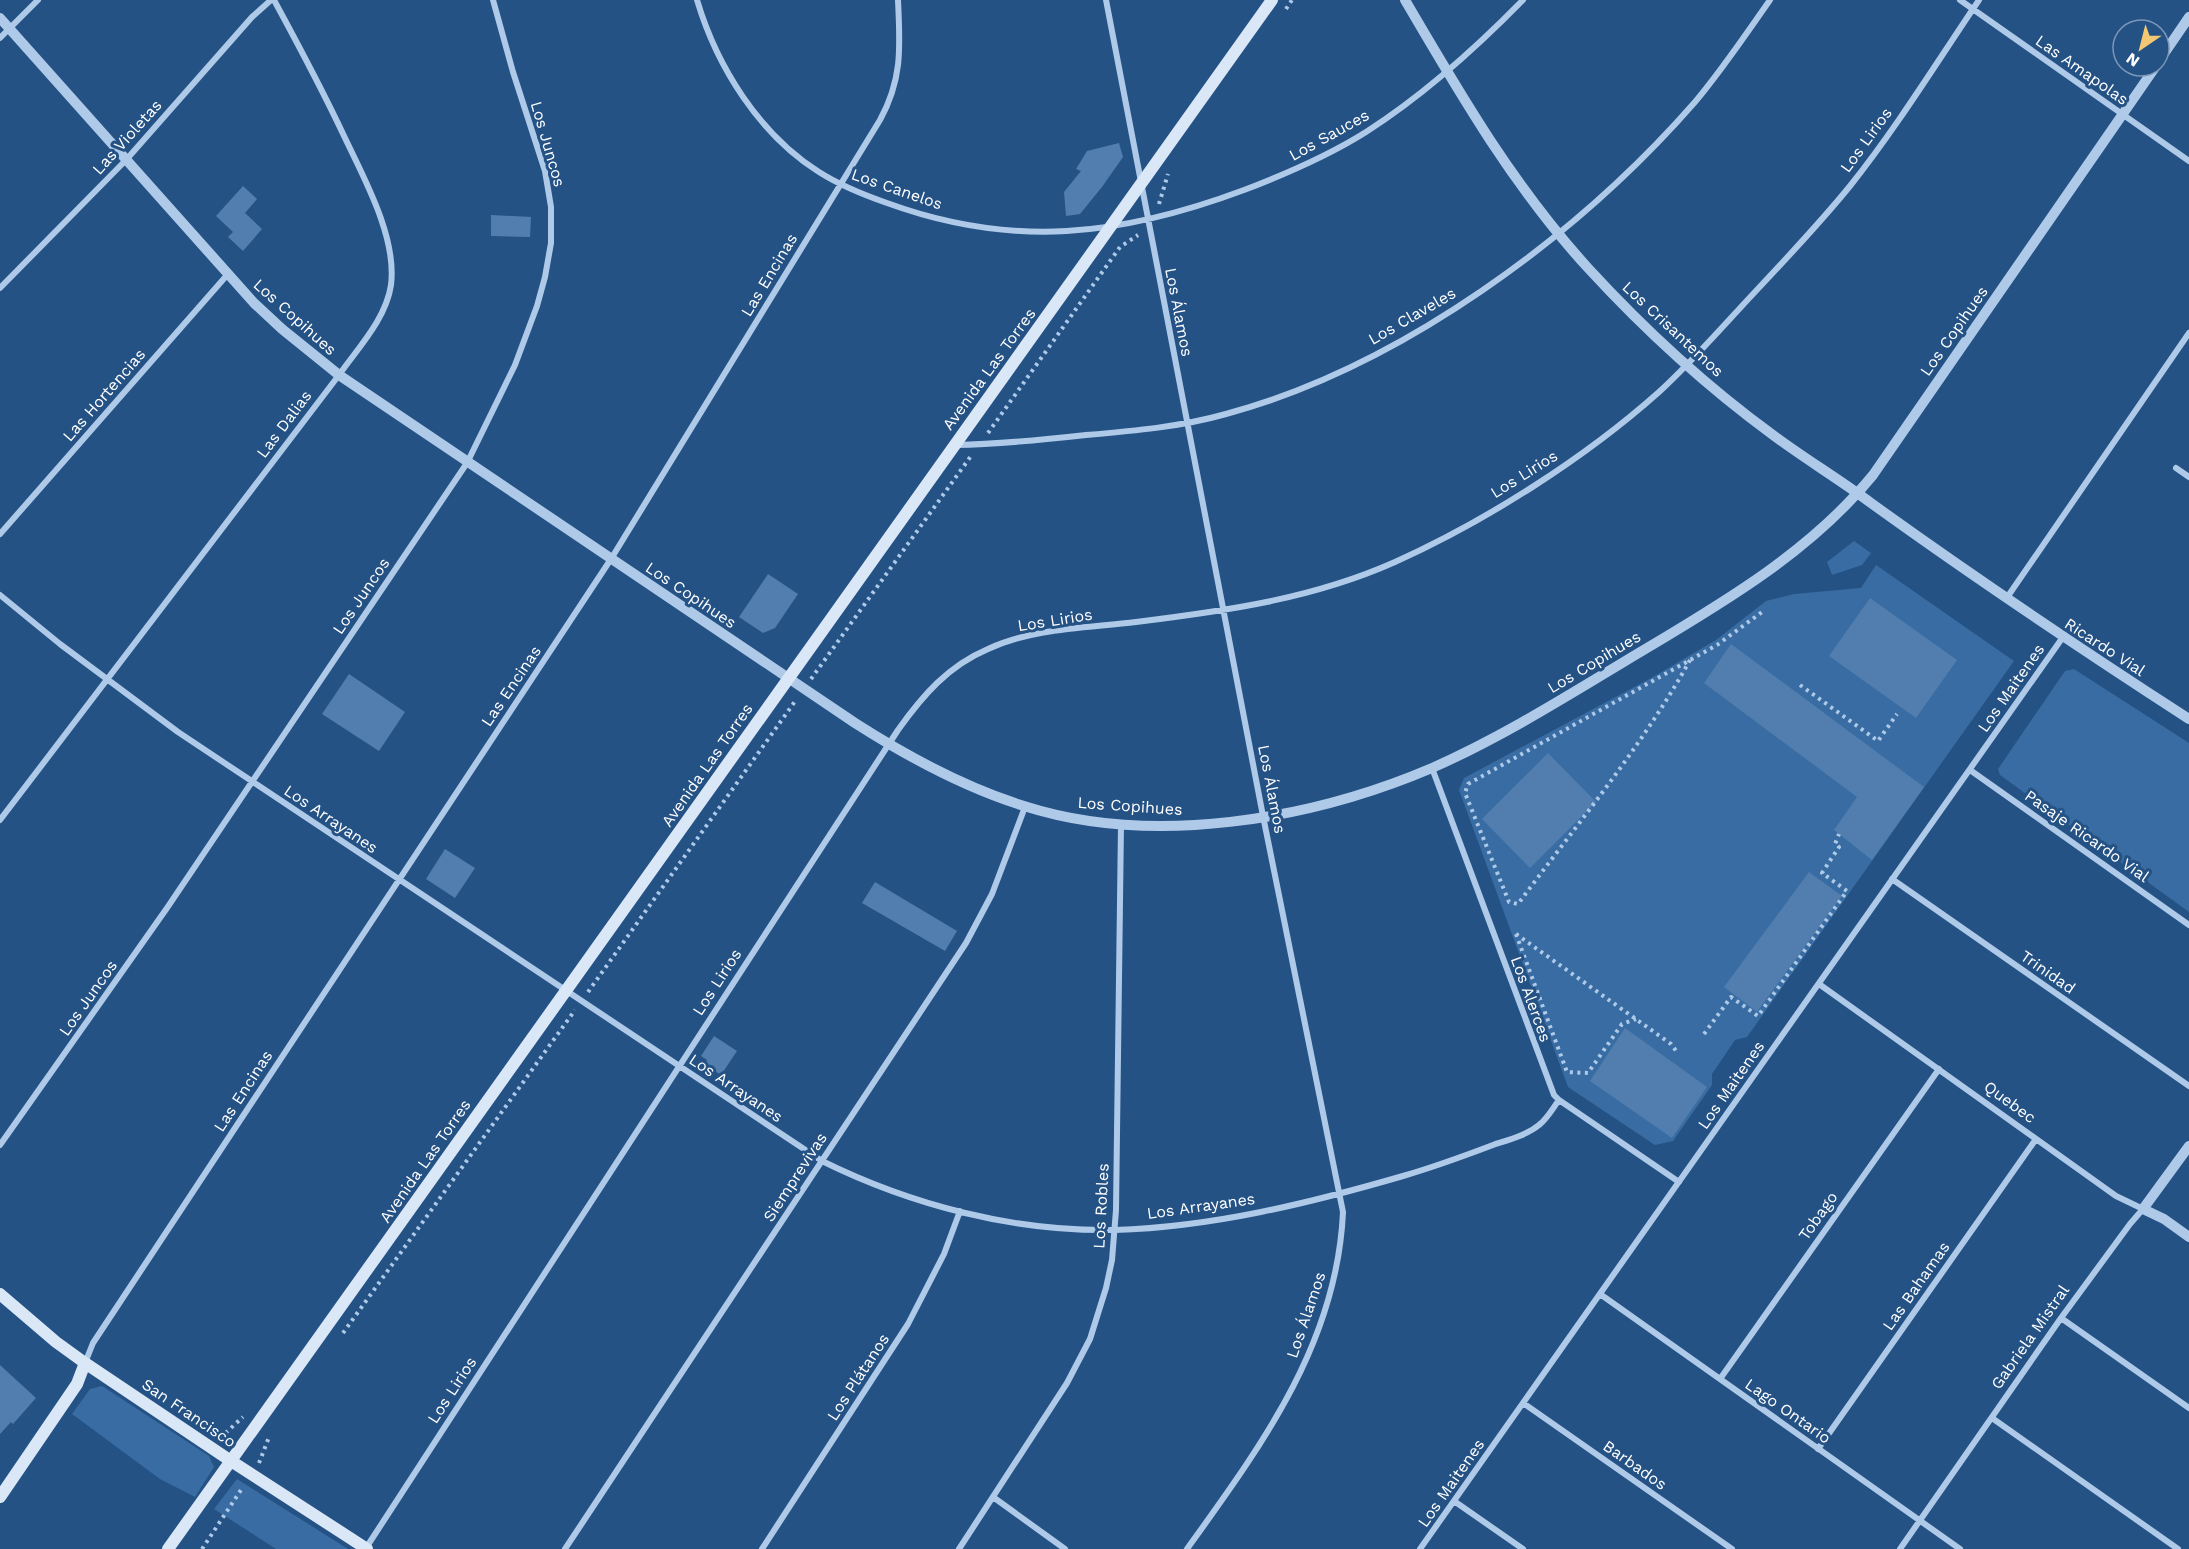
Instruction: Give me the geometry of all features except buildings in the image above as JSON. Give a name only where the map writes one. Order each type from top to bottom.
[{"type":"main road","name":"Avenida Las Torres","points":[[168,1549],[1272,0]]},
{"type":"main road","name":"San Francisco","points":[[0,1294],[47,1335],[85,1363],[367,1549]]},
{"type":"main road","points":[[0,1497],[77,1384],[85,1363]]},
{"type":"street","points":[[0,38],[38,0]]},
{"type":"street","name":"Las Violetas","points":[[0,288],[126,160],[252,17],[272,0]]},
{"type":"street","name":"Las Dalias","points":[[0,820],[339,375],[387,301],[392,270],[382,225],[362,174],[307,62],[272,0]]},
{"type":"street","name":"Los Juncos","points":[[0,1145],[160,918],[467,463],[527,335],[545,277],[551,243],[551,207],[544,171],[493,0]]},
{"type":"street","name":"Los Canelos","points":[[697,0],[713,44],[753,110],[798,156],[840,184],[924,215],[988,228],[1058,232],[1110,227]]},
{"type":"street","name":"Las Encinas","points":[[85,1363],[99,1333],[611,559],[880,120],[895,86],[900,53],[898,0]]},
{"type":"street","name":"Los Álamos","points":[[1106,0],[1223,612],[1343,1212],[1340,1250],[1329,1301],[1308,1357],[1288,1399],[1258,1449],[1187,1549]]},
{"type":"street","name":"Los Crisantemos","points":[[1405,0],[1446,72],[1514,176],[1558,233],[1618,300],[1687,365],[1770,433],[2006,599]]},
{"type":"street","name":"Los Sauces","points":[[1110,227],[1148,221],[1194,208],[1267,182],[1334,151],[1393,114],[1446,72],[1523,0]]},
{"type":"street","name":"Los Claveles","points":[[955,445],[979,445],[1140,430],[1187,423],[1264,403],[1360,362],[1441,317],[1514,267],[1611,188],[1667,132],[1715,77],[1770,0]]},
{"type":"street","name":"Las Amapolas","points":[[1960,0],[2189,161]]},
{"type":"street","name":"Los Lirios","points":[[367,1549],[888,744],[930,688],[955,667],[987,649],[1022,637],[1223,612],[1323,590],[1396,561],[1521,493],[1598,441],[1645,403],[1687,365],[1802,242],[1851,185],[1979,0]]},
{"type":"street","points":[[2171,43],[2189,17]]},
{"type":"street","name":"Los Copihues","points":[[0,18],[228,274],[282,329],[339,375],[888,744],[960,782],[1025,807],[1073,818],[1121,824],[1191,825],[1263,816],[1353,796],[1432,768],[1555,703],[1706,613],[1794,551],[1820,531],[1858,494],[2148,78]]},
{"type":"street","name":"Las Hortencias","points":[[0,534],[228,274]]},
{"type":"street","points":[[2006,599],[2189,333]]},
{"type":"street","points":[[2176,468],[2189,477]]},
{"type":"street","name":"Los Arrayanes","points":[[0,595],[106,680],[252,782],[822,1161],[889,1191],[960,1211],[1034,1225],[1114,1230],[1172,1226],[1229,1218],[1340,1193],[1416,1172],[1508,1140],[1538,1126],[1558,1100]]},
{"type":"street","name":"Ricardo Vial","points":[[2006,599],[2189,720]]},
{"type":"street","name":"Los Maitenes","points":[[1420,1549],[2063,637]]},
{"type":"street","name":"Los Alerces","points":[[1432,768],[1550,1088],[1558,1100],[1679,1182]]},
{"type":"street","name":"Pasaje Ricardo Vial","points":[[1970,770],[2189,925]]},
{"type":"street","name":"Siemprevivas","points":[[565,1549],[966,943],[992,894],[1025,807]]},
{"type":"street","name":"Los Robles","points":[[959,1549],[1067,1383],[1090,1339],[1106,1288],[1112,1260],[1114,1230],[1121,824]]},
{"type":"street","name":"Trinidad","points":[[1893,879],[2189,1086]]},
{"type":"street","name":"Quebec","points":[[1819,984],[2116,1196],[2163,1219],[2189,1237]]},
{"type":"street","name":"Tobago","points":[[1720,1379],[1939,1069]]},
{"type":"street","name":"Las Bahamas","points":[[1818,1449],[2036,1139]]},
{"type":"street","name":"Gabriela Mistral","points":[[1900,1549],[2061,1318],[2189,1146]]},
{"type":"street","name":"Los Plátanos","points":[[762,1549],[908,1324],[941,1262],[960,1211]]},
{"type":"street","name":"Lago Ontario","points":[[1600,1294],[1960,1549]]},
{"type":"street","points":[[2061,1318],[2189,1408]]},
{"type":"street","name":"Barbados","points":[[1523,1403],[1732,1549]]},
{"type":"street","points":[[1992,1418],[2178,1549]]},
{"type":"street","points":[[993,1497],[1065,1549]]},
{"type":"street","points":[[1454,1501],[1523,1549]]},
{"type":"path","points":[[1285,10],[1292,0]]},
{"type":"path","points":[[339,1339],[1120,248],[1137,237],[1161,200],[1170,170]]},
{"type":"path","points":[[1690,660],[1676,686],[1596,802],[1518,904],[1509,902],[1465,793],[1468,784],[1690,660],[1717,645],[1762,612]]},
{"type":"path","points":[[1800,685],[1878,741],[1897,714]]},
{"type":"path","points":[[1704,1034],[1731,997],[1758,1016],[1847,891],[1822,873],[1839,847],[1835,844],[1839,834]]},
{"type":"path","points":[[1636,1019],[1622,1024],[1588,1073],[1567,1072],[1516,934],[1590,986],[1671,1044],[1677,1052]]},
{"type":"path","points":[[202,1549],[260,1461],[270,1435]]},
{"type":"shaded area","points":[[1854,541],[1871,553],[1862,565],[1832,575],[1827,562]]},
{"type":"shaded area","points":[[1876,565],[2014,661],[1747,1037],[1735,1040],[1712,1074],[1712,1085],[1673,1141],[1655,1145],[1568,1087],[1459,790],[1464,778],[1653,677],[1716,640],[1766,601],[1794,594],[1861,588]]},
{"type":"shaded area","points":[[2074,669],[2189,743],[2189,912],[2000,775],[1998,769],[2065,671]]},
{"type":"shaded area","points":[[102,1386],[209,1456],[214,1467],[195,1497],[160,1479],[72,1414],[90,1389]]},
{"type":"shaded area","points":[[237,1479],[348,1549],[276,1549],[214,1509]]}]
